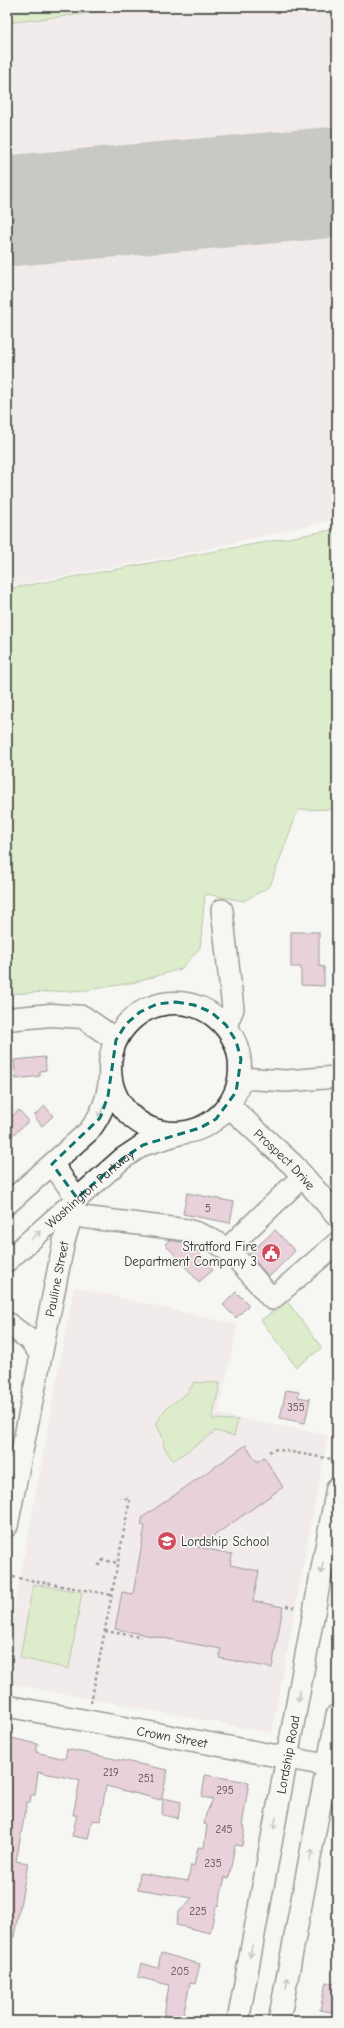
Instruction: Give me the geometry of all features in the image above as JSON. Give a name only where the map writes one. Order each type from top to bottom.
[{"type":"main road","points":[[176,1002],[194,1004],[211,1012],[226,1025],[236,1041],[241,1059],[240,1078],[236,1092],[229,1106],[216,1119],[200,1128],[182,1133],[157,1131],[134,1119],[118,1099],[110,1075],[110,1057],[116,1040],[126,1024],[135,1016],[157,1004],[176,1002]]},
{"type":"main road","points":[[7,1019],[51,1016],[83,1017],[116,1040]]},
{"type":"main road","name":"Prospect Drive","points":[[229,1106],[303,1176],[337,1215]]},
{"type":"street","points":[[222,910],[233,1009],[226,1025]]},
{"type":"street","points":[[7,1204],[89,1131],[100,1118],[108,1096],[110,1075]]},
{"type":"street","points":[[240,1078],[286,1081],[337,1077]]},
{"type":"street","name":"Washington Parkway","points":[[7,1261],[71,1208],[122,1159],[143,1145],[182,1133]]},
{"type":"street","points":[[52,1164],[71,1208],[203,1234],[227,1249],[272,1299],[337,1243]]},
{"type":"street","points":[[227,1249],[303,1176]]},
{"type":"street","name":"Pauline Street","points":[[7,1526],[71,1208]]},
{"type":"street","points":[[7,1323],[30,1340],[41,1355]]},
{"type":"street","name":"Lordship Road","points":[[238,2021],[337,1488]]},
{"type":"street","name":"Crown Street","points":[[7,1706],[332,1766]]},
{"type":"street","points":[[279,2021],[332,1766],[337,1715]]},
{"type":"path","points":[[269,1452],[274,1449],[337,1460]]},
{"type":"path","points":[[88,1721],[130,1499],[122,1498]]},
{"type":"path","points":[[98,1566],[103,1560],[118,1563]]},
{"type":"path","points":[[7,1576],[112,1595]]},
{"type":"path","points":[[105,1631],[141,1637]]},
{"type":"highlighted area","points":[[176,1002],[194,1005],[211,1012],[226,1025],[236,1041],[241,1059],[236,1092],[216,1119],[200,1128],[143,1145],[122,1159],[77,1198],[52,1164],[100,1118],[108,1096],[116,1040],[126,1024],[140,1012],[157,1004]]},
{"type":"shaded area","points":[[142,7],[337,7],[337,519],[198,551],[7,587],[7,23]]},
{"type":"shaded area","name":"Lordship School","points":[[74,1287],[238,1325],[218,1414],[328,1435],[272,1733],[7,1683],[7,1648]]},
{"type":"green space","points":[[7,7],[142,7],[7,23]]},
{"type":"green space","points":[[337,529],[337,809],[298,810],[270,886],[244,901],[205,894],[200,948],[181,969],[136,982],[89,990],[7,994],[7,589]]},
{"type":"green space","points":[[287,1301],[322,1348],[296,1367],[261,1320]]},
{"type":"green space","points":[[194,1382],[220,1383],[212,1419],[238,1420],[234,1436],[216,1431],[173,1461],[163,1445],[164,1440],[156,1424],[165,1409],[188,1392]]},
{"type":"green space","points":[[33,1584],[82,1592],[69,1669],[20,1658]]},
{"type":"building","points":[[291,932],[319,932],[319,966],[324,967],[324,986],[301,985],[301,967],[291,967]]},
{"type":"building","points":[[45,1057],[46,1070],[40,1071],[40,1076],[16,1079],[14,1060]]},
{"type":"building","points":[[45,1106],[53,1116],[42,1126],[34,1116]]},
{"type":"building","points":[[19,1110],[29,1121],[7,1140],[7,1121]]},
{"type":"building","points":[[187,1193],[234,1202],[230,1223],[183,1214]]},
{"type":"building","name":"Stratford Fire Department Company 3","points":[[275,1230],[295,1251],[269,1277],[249,1254]]},
{"type":"building","points":[[170,1240],[191,1244],[213,1270],[199,1282],[165,1244]]},
{"type":"building","points":[[236,1292],[249,1305],[236,1318],[223,1305]]},
{"type":"building","points":[[286,1390],[299,1392],[298,1397],[310,1399],[305,1423],[280,1418]]},
{"type":"building","points":[[246,1445],[257,1462],[264,1457],[283,1487],[198,1547],[232,1554],[230,1565],[259,1571],[253,1601],[283,1607],[272,1668],[219,1658],[221,1649],[115,1629],[122,1592],[133,1594],[145,1526],[141,1525],[143,1517]]},
{"type":"building","points":[[7,1737],[38,1744],[36,1752],[65,1759],[67,1749],[168,1770],[161,1800],[106,1786],[100,1821],[92,1820],[88,1839],[72,1836],[77,1815],[73,1815],[80,1780],[38,1772],[35,1795],[31,1795],[30,1802],[27,1802],[16,1861],[28,1863],[14,1937],[7,1936]]},
{"type":"building","points":[[205,1775],[249,1782],[242,1826],[245,1826],[242,1846],[235,1845],[229,1878],[225,1877],[210,1933],[176,1925],[178,1913],[192,1898],[138,1889],[140,1873],[188,1881],[191,1865],[194,1866],[198,1847],[204,1848],[207,1825],[204,1824],[206,1814],[213,1799],[202,1797]]},
{"type":"building","points":[[163,1798],[181,1802],[178,1818],[162,1815]]},
{"type":"building","points":[[161,1953],[200,1964],[195,1984],[190,1983],[182,2021],[163,2021],[169,1985],[138,1977],[141,1963],[158,1968]]},
{"type":"building","points":[[326,1982],[337,1984],[337,2013],[320,2010]]},
{"type":"runway","points":[[7,211],[337,182]]},
{"type":"place","name":"Stratford Fire Department Company 3","points":[[271,1253]]},
{"type":"place","name":"Lordship School","points":[[167,1541]]}]
